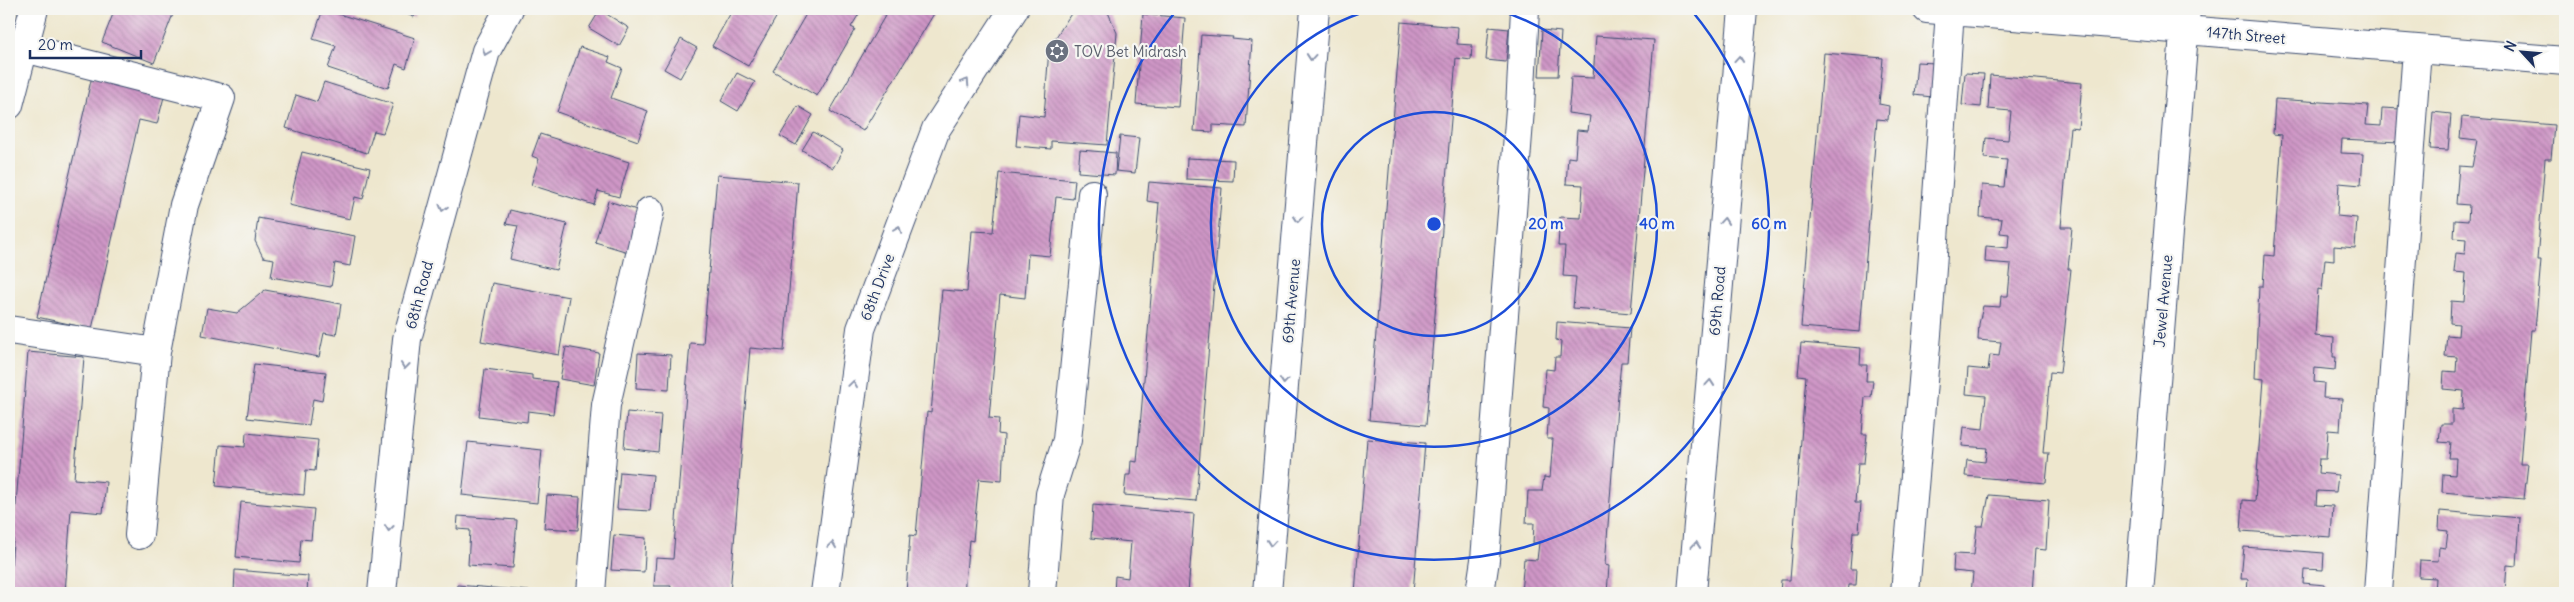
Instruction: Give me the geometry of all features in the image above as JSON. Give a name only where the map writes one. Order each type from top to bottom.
[{"type":"street","points":[[9,105],[34,9]]},
{"type":"street","name":"68th Road","points":[[382,593],[407,339],[486,51],[509,9]]},
{"type":"street","name":"68th Drive","points":[[826,593],[861,329],[936,130],[1014,9]]},
{"type":"street","name":"69th Avenue","points":[[1267,593],[1315,9]]},
{"type":"street","points":[[1480,593],[1485,560],[1517,148],[1525,9]]},
{"type":"street","name":"69th Road","points":[[1692,593],[1743,9]]},
{"type":"street","points":[[1905,593],[1930,301],[1938,10]]},
{"type":"street","name":"147th Street","points":[[1938,10],[2186,19],[2417,49],[2565,61]]},
{"type":"street","name":"Jewel Avenue","points":[[2139,593],[2186,19]]},
{"type":"street","points":[[24,48],[221,98],[184,205],[156,352],[138,535]]},
{"type":"street","points":[[2378,593],[2417,49]]},
{"type":"street","points":[[1042,593],[1050,494],[1067,440],[1092,194]]},
{"type":"street","points":[[591,593],[606,404],[650,211]]},
{"type":"street","points":[[9,330],[156,352]]},
{"type":"building","points":[[115,9],[175,9],[154,63],[102,42]]},
{"type":"building","points":[[323,9],[415,38],[406,68],[396,64],[388,88],[328,68],[336,46],[313,39]]},
{"type":"building","points":[[393,9],[418,9],[414,17]]},
{"type":"building","points":[[733,9],[781,9],[748,66],[712,46]]},
{"type":"building","points":[[809,9],[862,9],[851,27],[855,29],[817,96],[773,71]]},
{"type":"building","points":[[889,9],[930,9],[935,12],[863,131],[830,111]]},
{"type":"building","points":[[1074,9],[1107,10],[1117,33],[1107,145],[1051,141],[1051,149],[1016,146],[1019,114],[1044,117],[1049,48]]},
{"type":"building","points":[[600,10],[629,28],[619,46],[589,28]]},
{"type":"building","points":[[1143,14],[1185,18],[1178,107],[1136,104]]},
{"type":"building","points":[[1401,22],[1458,27],[1457,44],[1472,45],[1471,60],[1456,58],[1426,425],[1369,420]]},
{"type":"building","points":[[1489,27],[1509,29],[1506,62],[1486,60]]},
{"type":"building","points":[[1542,30],[1561,32],[1558,76],[1539,76]]},
{"type":"building","points":[[1201,35],[1233,37],[1232,39],[1252,41],[1246,127],[1213,125],[1213,132],[1194,131]]},
{"type":"building","points":[[1596,36],[1654,40],[1631,313],[1573,308],[1576,277],[1563,276],[1565,246],[1558,246],[1560,217],[1581,218],[1583,185],[1566,184],[1568,157],[1575,158],[1577,130],[1588,131],[1590,116],[1568,113],[1571,77],[1593,78]]},
{"type":"building","points":[[681,39],[697,48],[680,78],[664,69]]},
{"type":"building","points":[[580,47],[610,57],[608,62],[622,68],[611,98],[648,111],[638,141],[557,112]]},
{"type":"building","points":[[1824,53],[1883,58],[1879,104],[1889,106],[1888,120],[1877,119],[1860,332],[1801,327]]},
{"type":"building","points":[[1917,62],[1935,63],[1932,97],[1914,95]]},
{"type":"building","points":[[737,73],[755,82],[738,111],[721,101]]},
{"type":"building","points":[[1965,73],[1984,74],[1981,107],[1962,105]]},
{"type":"building","points":[[1990,75],[2082,83],[2078,128],[2070,127],[2061,227],[2072,227],[2068,269],[2071,269],[2060,373],[2050,372],[2043,453],[2049,453],[2046,483],[1965,476],[1967,460],[1985,462],[1987,448],[1962,446],[1964,427],[1983,429],[1986,396],[1966,394],[1968,368],[1988,370],[1990,355],[1999,356],[2001,342],[1978,340],[1979,324],[1983,306],[2000,307],[2001,296],[2008,296],[2011,264],[1985,262],[1986,246],[2008,248],[2009,234],[2000,233],[2002,219],[1980,217],[1982,185],[2004,187],[2007,160],[1984,158],[1986,138],[2008,140],[2011,111],[1988,109]]},
{"type":"building","points":[[92,76],[165,93],[157,124],[139,120],[92,329],[37,317]]},
{"type":"building","points":[[324,82],[393,104],[383,133],[374,131],[367,153],[286,128],[296,95],[317,102]]},
{"type":"building","points":[[2275,99],[2368,105],[2366,125],[2381,126],[2382,108],[2401,109],[2399,142],[2342,139],[2341,153],[2363,154],[2361,185],[2339,183],[2337,216],[2357,218],[2355,248],[2334,246],[2334,260],[2325,259],[2322,290],[2318,289],[2315,336],[2334,338],[2333,357],[2336,357],[2335,370],[2315,368],[2314,382],[2324,383],[2323,398],[2342,399],[2340,431],[2328,430],[2326,459],[2319,459],[2318,473],[2338,475],[2336,492],[2317,491],[2316,505],[2333,506],[2331,537],[2241,531],[2243,500],[2255,501],[2264,379],[2255,378],[2259,286],[2263,286],[2265,255],[2274,256],[2282,135],[2273,134]]},
{"type":"building","points":[[798,106],[813,115],[796,145],[780,136]]},
{"type":"building","points":[[2433,112],[2451,114],[2448,150],[2430,149]]},
{"type":"building","points":[[2462,117],[2554,125],[2551,159],[2545,159],[2537,260],[2541,260],[2535,330],[2531,330],[2520,464],[2528,464],[2524,499],[2442,492],[2443,474],[2455,475],[2456,458],[2449,458],[2451,443],[2439,442],[2441,424],[2452,424],[2452,409],[2463,410],[2464,391],[2443,389],[2444,371],[2456,372],[2457,357],[2445,356],[2447,335],[2458,336],[2459,324],[2450,323],[2451,301],[2464,302],[2466,273],[2454,272],[2456,253],[2465,254],[2466,239],[2454,238],[2455,220],[2468,221],[2469,205],[2456,204],[2459,166],[2472,167],[2477,140],[2460,138]]},
{"type":"building","points":[[813,132],[843,150],[833,168],[802,150]]},
{"type":"building","points":[[540,134],[629,162],[619,197],[598,191],[594,205],[531,185],[539,159],[532,156]]},
{"type":"building","points":[[1120,136],[1139,138],[1135,173],[1116,171]]},
{"type":"building","points":[[1080,150],[1116,153],[1115,175],[1078,172]]},
{"type":"building","points":[[302,152],[370,168],[363,199],[355,197],[350,219],[289,205]]},
{"type":"building","points":[[1187,158],[1234,160],[1233,181],[1186,179]]},
{"type":"building","points":[[999,173],[1075,180],[1073,199],[1056,197],[1050,256],[1028,254],[1025,298],[1000,295],[989,418],[999,419],[998,434],[1004,435],[1002,481],[979,479],[973,541],[969,540],[964,593],[906,593],[910,535],[916,536],[927,412],[931,413],[942,290],[967,292],[972,231],[993,232]]},
{"type":"building","points":[[717,175],[798,182],[784,351],[750,348],[730,593],[670,593],[671,586],[654,586],[656,558],[673,559],[690,343],[703,344]]},
{"type":"building","points":[[1149,182],[1222,188],[1196,501],[1124,495],[1126,475],[1130,475],[1131,461],[1137,462],[1159,203],[1147,201]]},
{"type":"building","points":[[608,201],[640,211],[628,252],[595,242]]},
{"type":"building","points":[[510,210],[567,224],[556,270],[510,259],[518,226],[506,224]]},
{"type":"building","points":[[258,218],[355,236],[350,266],[335,263],[331,287],[271,277],[274,259],[263,257],[255,241]]},
{"type":"building","points":[[492,283],[569,297],[559,355],[481,341]]},
{"type":"building","points":[[265,290],[341,304],[336,335],[324,333],[319,357],[202,335],[207,308],[237,313]]},
{"type":"building","points":[[1557,322],[1630,328],[1627,362],[1621,362],[1618,394],[1605,565],[1609,566],[1607,593],[1521,593],[1524,559],[1537,560],[1539,543],[1533,543],[1534,523],[1526,523],[1528,491],[1542,491],[1544,477],[1550,478],[1553,439],[1547,439],[1549,408],[1543,407],[1546,369],[1554,370],[1555,357],[1560,357],[1561,341],[1556,340]]},
{"type":"building","points":[[1801,343],[1861,348],[1860,365],[1867,365],[1866,381],[1873,381],[1871,397],[1865,397],[1862,434],[1867,434],[1864,463],[1858,463],[1855,503],[1861,503],[1859,532],[1853,532],[1850,569],[1857,569],[1856,585],[1849,585],[1848,593],[1780,593],[1781,580],[1790,580],[1806,376],[1798,375]]},
{"type":"building","points":[[566,347],[599,353],[594,385],[560,379]]},
{"type":"building","points":[[28,352],[84,357],[74,479],[106,482],[103,513],[71,510],[65,593],[9,593]]},
{"type":"building","points":[[638,353],[671,355],[669,390],[636,388]]},
{"type":"building","points":[[254,364],[326,372],[322,401],[313,399],[309,425],[247,418]]},
{"type":"building","points":[[485,369],[532,375],[532,379],[557,382],[553,414],[528,411],[527,422],[479,416]]},
{"type":"building","points":[[627,412],[661,415],[658,452],[624,448]]},
{"type":"building","points":[[246,433],[318,440],[315,471],[306,470],[304,495],[216,486],[220,445],[245,447]]},
{"type":"building","points":[[1367,439],[1425,443],[1413,593],[1355,593]]},
{"type":"building","points":[[468,442],[542,450],[537,503],[462,495]]},
{"type":"building","points":[[620,472],[653,475],[650,511],[617,509]]},
{"type":"building","points":[[547,495],[580,497],[578,530],[544,528]]},
{"type":"building","points":[[1989,495],[2049,500],[2046,550],[2035,549],[2032,593],[1971,593],[1973,573],[1953,571],[1954,554],[1974,555],[1977,526],[1983,526]]},
{"type":"building","points":[[241,502],[314,509],[311,540],[301,539],[299,563],[236,557]]},
{"type":"building","points":[[1093,505],[1194,514],[1188,593],[1114,593],[1115,576],[1128,578],[1131,542],[1091,538]]},
{"type":"building","points":[[2440,511],[2520,518],[2517,566],[2507,565],[2505,593],[2435,593],[2436,578],[2419,577],[2420,560],[2438,561],[2439,547],[2446,548],[2448,531],[2439,530]]},
{"type":"building","points":[[458,516],[517,520],[513,568],[468,565],[470,530],[457,529]]},
{"type":"building","points":[[614,535],[646,538],[644,572],[611,570]]},
{"type":"building","points":[[2244,547],[2324,553],[2323,570],[2304,569],[2303,583],[2325,585],[2324,593],[2247,593],[2248,579],[2241,579]]},
{"type":"building","points":[[235,570],[308,576],[307,593],[234,593]]},
{"type":"building","points":[[457,585],[529,591],[529,593],[456,593]]},
{"type":"place","name":"TOV Bet Midrash","points":[[1057,51]]}]
